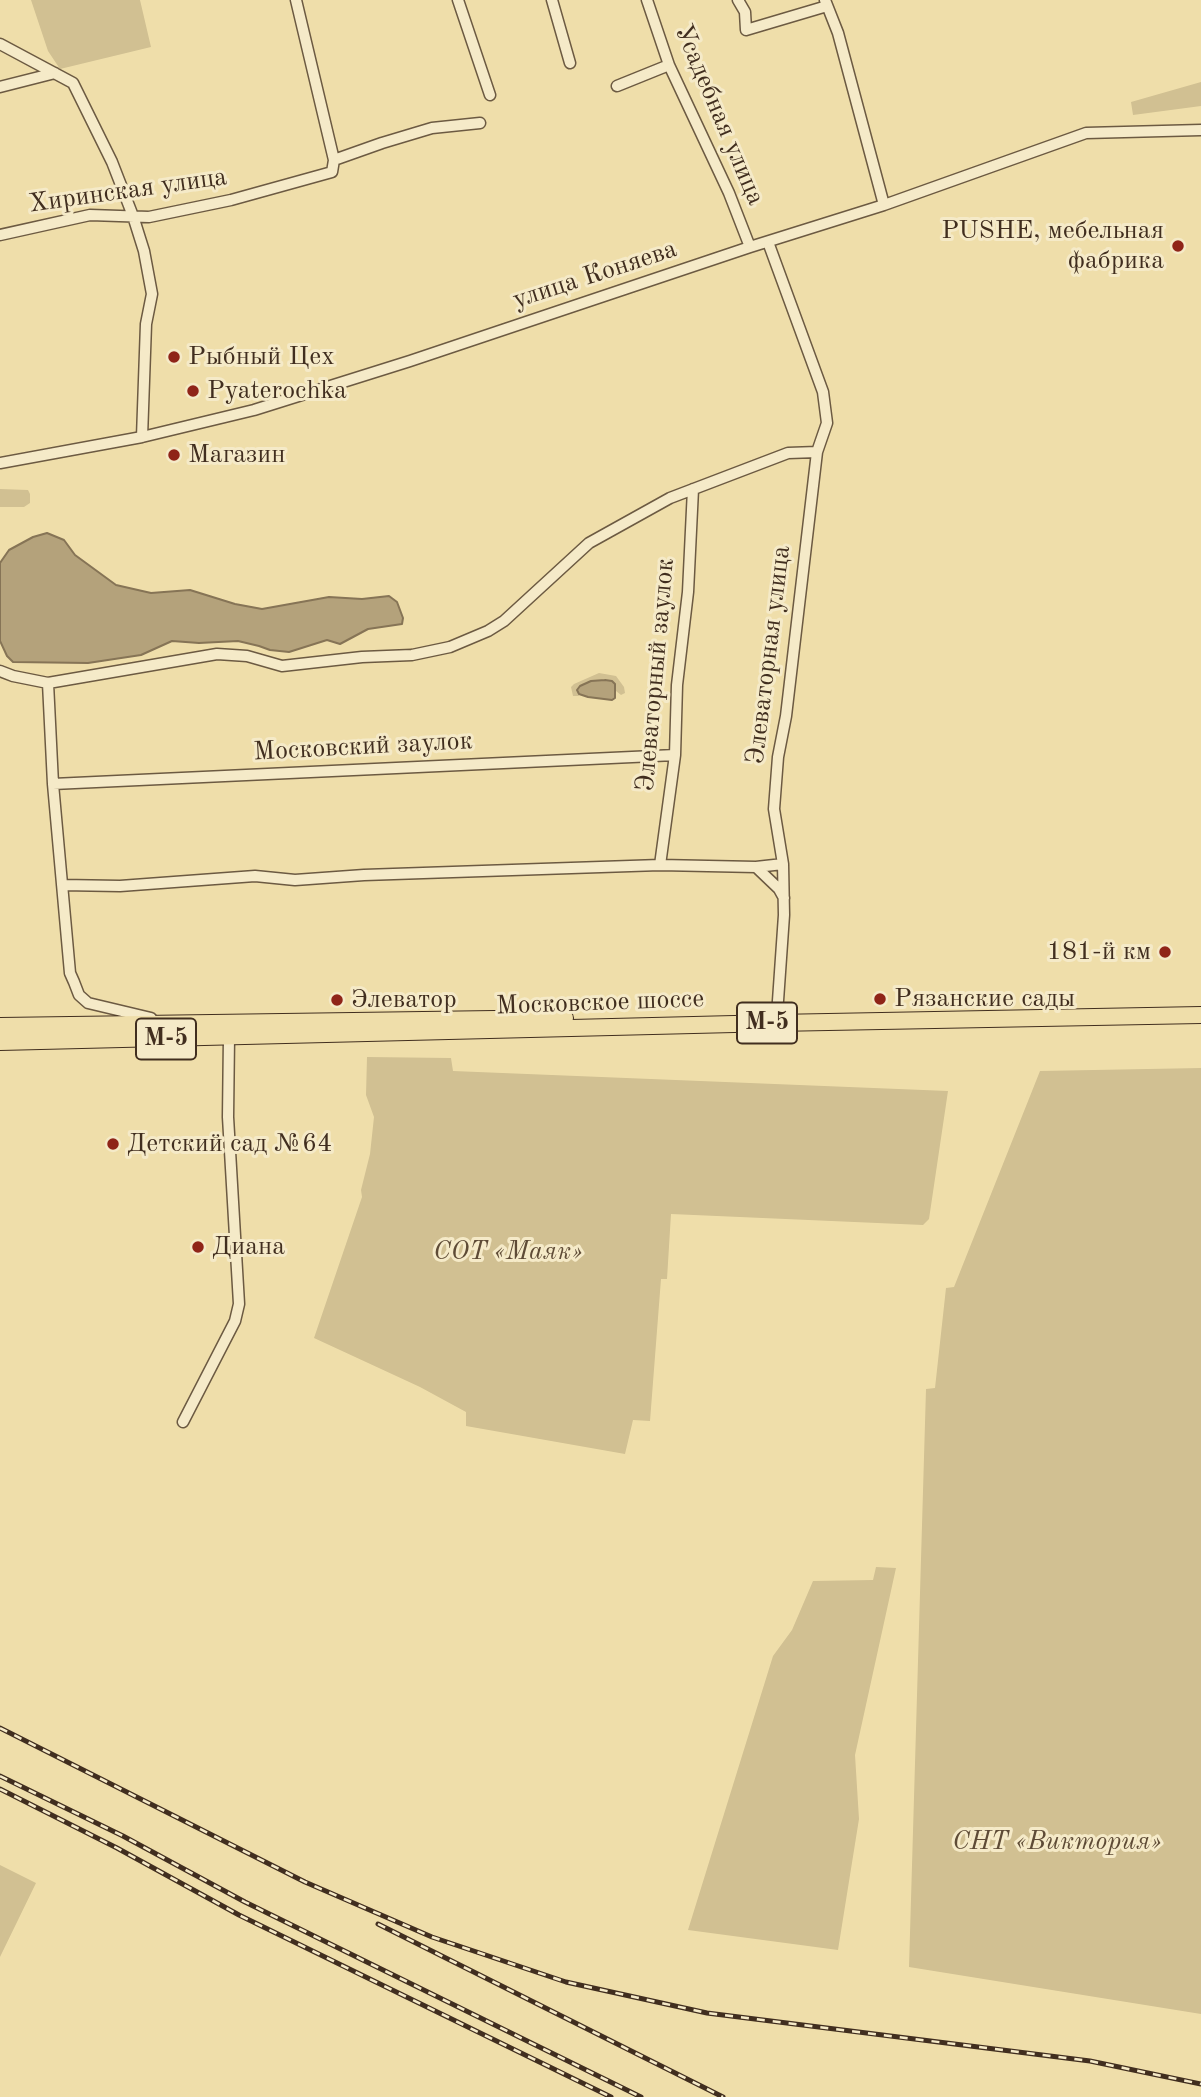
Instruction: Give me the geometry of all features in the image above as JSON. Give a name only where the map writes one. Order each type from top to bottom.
[{"type":"highway","name":"Московское шоссе","points":[[0,1026],[1201,1007]]},
{"type":"highway","name":"Московское шоссе","points":[[0,1042],[1201,1015]]},
{"type":"street","points":[[296,0],[334,160]]},
{"type":"street","points":[[458,0],[490,95]]},
{"type":"street","points":[[552,0],[570,63]]},
{"type":"street","name":"Усадебная улица","points":[[647,0],[669,65],[729,193],[750,247]]},
{"type":"street","points":[[738,0],[746,12],[746,30],[826,3],[838,33],[884,205]]},
{"type":"street","points":[[0,44],[73,83],[112,162],[133,216],[144,251],[152,294],[146,324],[142,436]]},
{"type":"street","points":[[617,86],[669,65]]},
{"type":"street","points":[[0,87],[55,73]]},
{"type":"street","name":"Хиринская улица","points":[[0,235],[90,215],[149,217],[232,200],[332,173],[334,160],[432,128],[480,123]]},
{"type":"street","name":"улица Коняева","points":[[0,463],[142,436],[254,410],[884,205],[1086,133],[1201,130]]},
{"type":"street","name":"Элеваторная улица","points":[[768,242],[823,392],[827,423],[817,452],[786,716],[778,757],[774,809],[783,864],[784,898],[777,1015]]},
{"type":"street","points":[[0,671],[48,683],[217,654],[247,656],[282,667],[362,657],[412,655],[450,647],[504,621],[589,543],[670,498],[788,453],[817,452]]},
{"type":"street","name":"Элеваторный заулок","points":[[660,865],[675,755],[677,685],[688,592],[693,489]]},
{"type":"street","points":[[48,683],[53,784],[70,973],[79,995],[88,1003],[114,1012],[182,1024]]},
{"type":"street","name":"Московский заулок","points":[[53,784],[675,755]]},
{"type":"street","points":[[62,885],[120,886],[256,876],[295,880],[364,875],[660,865],[756,867],[783,864]]},
{"type":"street","points":[[756,867],[779,889],[784,898]]},
{"type":"street","points":[[183,1422],[235,1321],[239,1304],[228,1117],[229,1037]]},
{"type":"green space","points":[[31,0],[140,0],[151,47],[60,69],[48,51]]},
{"type":"green space","points":[[1201,82],[1201,106],[1133,115],[1131,102]]},
{"type":"green space","points":[[0,489],[28,490],[30,503],[24,507],[0,507]]},
{"type":"green space","points":[[599,673],[616,676],[625,693],[621,695],[616,691],[577,690],[579,696],[573,696],[571,687],[574,684]]},
{"type":"green space","name":"СОТ «Маяк»","points":[[367,1057],[451,1058],[453,1071],[948,1091],[929,1219],[923,1225],[671,1214],[667,1279],[661,1279],[650,1421],[633,1420],[625,1454],[466,1426],[466,1412],[420,1387],[314,1338],[362,1197],[374,1117],[366,1095]]},
{"type":"green space","name":"СНТ «Виктория»","points":[[1201,1068],[1201,2014],[909,1967],[926,1389],[935,1388],[946,1288],[954,1287],[1040,1071]]},
{"type":"green space","points":[[876,1567],[896,1568],[855,1755],[859,1819],[838,1950],[688,1930],[773,1656],[792,1630],[813,1581],[873,1580]]},
{"type":"green space","points":[[0,1865],[36,1883],[0,1957]]},
{"type":"shaded area","points":[[47,533],[64,540],[75,555],[116,585],[151,593],[190,590],[262,609],[329,597],[362,599],[389,596],[397,602],[403,618],[402,624],[368,629],[340,644],[327,640],[289,652],[238,641],[172,641],[141,655],[88,663],[13,662],[0,641],[0,563],[9,550]]},
{"type":"shaded area","points":[[605,680],[615,684],[615,698],[612,700],[588,697],[579,694],[577,690],[591,681]]},
{"type":"railway","points":[[0,1728],[305,1882],[432,1937],[566,1982],[707,2013],[1090,2061],[1201,2084]]},
{"type":"railway","points":[[0,1776],[123,1836],[245,1902],[641,2097]]},
{"type":"railway","points":[[0,1789],[117,1848],[239,1915],[611,2097]]},
{"type":"railway","points":[[378,1924],[723,2097]]},
{"type":"place","name":"PUSHE, мебельная фабрика","points":[[1178,246]]},
{"type":"place","name":"Рыбный Цех","points":[[174,357]]},
{"type":"place","name":"Pyaterochka","points":[[193,391]]},
{"type":"place","name":"Магазин","points":[[174,455]]},
{"type":"place","name":"181-й км","points":[[1165,952]]},
{"type":"place","name":"Рязанские сады","points":[[880,999]]},
{"type":"place","name":"Элеватор","points":[[337,1000]]},
{"type":"place","name":"Детский сад №64","points":[[113,1144]]},
{"type":"place","name":"Диана","points":[[198,1247]]}]
